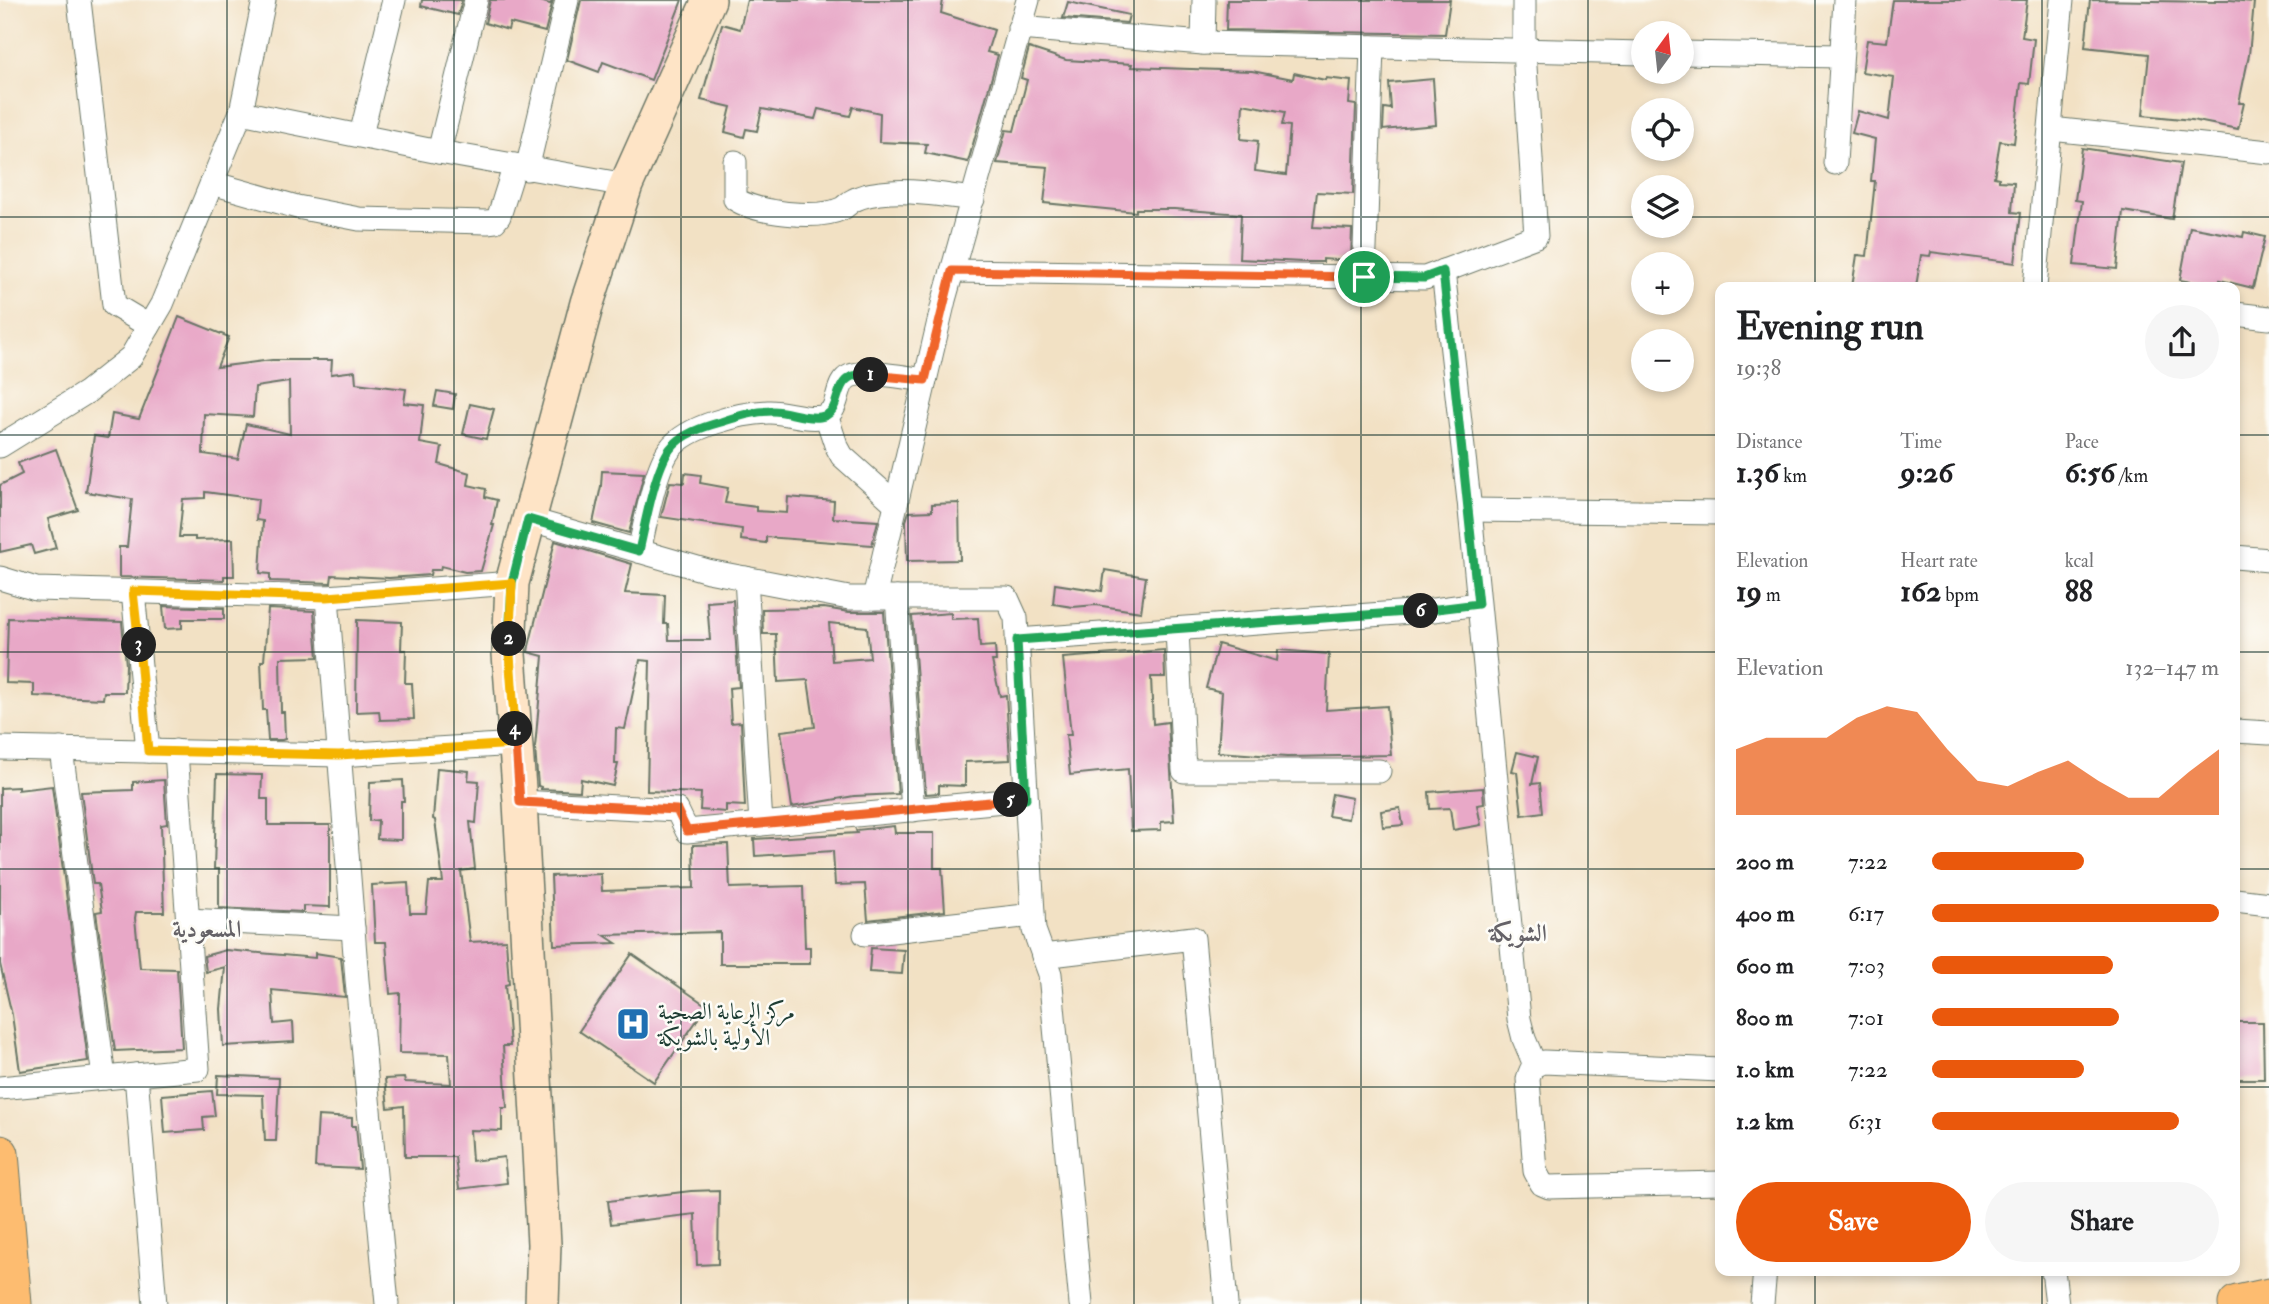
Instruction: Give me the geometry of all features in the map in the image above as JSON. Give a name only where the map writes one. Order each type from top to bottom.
[{"type":"main road","points":[[0,1154],[13,1304]]},
{"type":"main road","points":[[2237,1304],[2269,1297]]},
{"type":"street","points":[[79,0],[114,305],[149,326]]},
{"type":"street","points":[[0,446],[87,392],[131,357],[162,304],[241,112],[264,0]]},
{"type":"street","points":[[361,135],[394,0]]},
{"type":"street","points":[[439,152],[476,0]]},
{"type":"street","points":[[212,183],[297,207],[359,219],[495,220],[521,167],[567,0]]},
{"type":"street","points":[[542,1304],[544,1244],[520,802],[509,654],[512,583],[587,303],[626,186],[709,0]]},
{"type":"street","points":[[913,810],[885,598],[896,504],[952,271],[1028,0]]},
{"type":"street","points":[[1203,43],[1204,0]]},
{"type":"street","points":[[952,271],[1424,278],[1536,236],[1524,51],[1524,0]]},
{"type":"street","points":[[1835,163],[1845,0]]},
{"type":"street","points":[[2036,282],[2062,0]]},
{"type":"street","points":[[1018,28],[1203,43],[1631,53]]},
{"type":"street","points":[[1364,277],[1372,47]]},
{"type":"street","points":[[1694,53],[1840,55]]},
{"type":"street","points":[[241,112],[626,186]]},
{"type":"street","points":[[2051,129],[2269,152]]},
{"type":"street","points":[[735,162],[734,199],[744,205],[764,209],[797,214],[829,212],[842,209],[864,196],[894,192],[972,199]]},
{"type":"street","points":[[1443,271],[1519,1019],[1535,1065]]},
{"type":"street","points":[[2240,315],[2269,318]]},
{"type":"street","points":[[639,551],[659,471],[670,449],[685,436],[746,413],[776,411],[807,416],[826,415],[833,409],[844,381],[849,376],[862,374],[925,380]]},
{"type":"street","points":[[826,415],[835,445],[842,456],[896,504]]},
{"type":"street","points":[[1469,510],[1715,513]]},
{"type":"street","points":[[528,519],[708,571],[849,598],[1007,598],[1016,618],[1034,930],[1050,974],[1081,1304]]},
{"type":"street","points":[[2240,558],[2269,561]]},
{"type":"street","points":[[0,578],[36,589],[327,597],[512,583]]},
{"type":"street","points":[[746,578],[761,824]]},
{"type":"street","points":[[133,591],[148,751]]},
{"type":"street","points":[[327,597],[387,1304]]},
{"type":"street","points":[[1017,640],[1426,611],[1478,604]]},
{"type":"street","points":[[1178,630],[1184,771],[1380,771]]},
{"type":"street","points":[[2240,731],[2269,733]]},
{"type":"street","points":[[0,748],[339,755],[516,744]]},
{"type":"street","points":[[61,749],[104,1078]]},
{"type":"street","points":[[0,1088],[198,1069],[176,751]]},
{"type":"street","points":[[520,802],[677,810],[687,831],[1026,799]]},
{"type":"street","points":[[2240,901],[2269,904]]},
{"type":"street","points":[[865,934],[1033,915]]},
{"type":"street","points":[[187,920],[353,928]]},
{"type":"street","points":[[1043,956],[1193,938],[1226,1304]]},
{"type":"street","points":[[1715,1070],[1544,1062],[1530,1070],[1528,1079],[1535,1171],[1542,1184],[1549,1187],[1715,1183]]},
{"type":"street","points":[[136,1075],[155,1304]]},
{"type":"street","points":[[544,1244],[566,1304]]},
{"type":"street","points":[[1762,1304],[1764,1276]]},
{"type":"street","points":[[2054,1276],[2057,1304]]},
{"type":"building","points":[[422,0],[462,0],[458,15],[421,6]]},
{"type":"building","points":[[490,0],[537,0],[550,4],[553,0],[545,32],[510,23],[508,30],[485,23]]},
{"type":"building","points":[[581,0],[682,0],[651,80],[603,62],[599,72],[567,60]]},
{"type":"building","points":[[747,0],[943,0],[941,13],[994,30],[987,52],[998,55],[968,162],[925,153],[927,144],[879,142],[880,113],[853,107],[850,116],[818,109],[815,119],[762,109],[757,131],[746,129],[744,137],[725,132],[731,107],[701,100],[722,24],[740,29]]},
{"type":"building","points":[[1227,0],[1450,0],[1445,34],[1226,30]]},
{"type":"building","points":[[1893,0],[2027,0],[2022,37],[2034,39],[2029,84],[2021,83],[2014,143],[2000,141],[1994,177],[1999,178],[1999,181],[2014,182],[2012,212],[2021,213],[2015,263],[1931,252],[1930,256],[1921,255],[1917,282],[1853,282],[1857,255],[1867,256],[1875,181],[1871,181],[1875,139],[1852,133],[1858,111],[1889,120],[1894,77],[1862,72],[1867,40],[1887,42]]},
{"type":"building","points":[[2090,0],[2254,2],[2249,55],[2239,103],[2244,103],[2238,129],[2192,120],[2143,115],[2149,54],[2085,47]]},
{"type":"building","points":[[1068,2],[1129,15],[1127,23],[1063,18]]},
{"type":"building","points":[[1029,48],[1066,60],[1132,64],[1131,67],[1252,71],[1293,79],[1294,73],[1325,80],[1351,81],[1349,104],[1356,105],[1353,194],[1317,192],[1313,227],[1352,229],[1351,261],[1239,259],[1241,214],[1174,209],[1136,209],[1136,212],[1044,203],[1048,167],[997,163],[1006,130],[1014,131],[1027,80],[1021,78]],"holes":[[[1243,104],[1285,112],[1282,125],[1290,126],[1286,175],[1255,171],[1258,141],[1241,139]]]},
{"type":"building","points":[[1433,79],[1436,125],[1383,130],[1384,108],[1391,109],[1389,83]]},
{"type":"building","points":[[2082,148],[2181,163],[2172,219],[2123,211],[2117,269],[2074,265],[2082,201],[2075,200]]},
{"type":"building","points":[[2190,227],[2243,237],[2244,232],[2265,237],[2253,288],[2240,285],[2240,282],[2180,280]]},
{"type":"building","points":[[179,317],[229,337],[217,367],[272,360],[332,360],[331,374],[355,371],[356,383],[406,389],[404,403],[424,405],[420,443],[442,447],[439,464],[470,473],[468,485],[486,489],[485,497],[497,500],[494,525],[481,571],[465,572],[441,566],[440,570],[431,570],[430,575],[389,578],[332,575],[331,583],[270,581],[270,574],[260,573],[263,521],[256,520],[258,499],[205,492],[205,498],[183,499],[179,537],[195,537],[195,540],[233,539],[234,576],[224,576],[224,580],[119,577],[119,547],[127,547],[132,499],[86,492],[94,436],[108,438],[112,414],[139,419]],"holes":[[[289,382],[290,434],[246,424],[238,459],[203,454],[204,414],[253,417],[255,387]]]},
{"type":"building","points":[[437,391],[455,394],[453,409],[434,406]]},
{"type":"building","points":[[470,404],[494,409],[486,439],[463,434]]},
{"type":"building","points":[[56,449],[78,510],[48,519],[56,548],[34,554],[31,545],[0,552],[0,485],[22,474],[18,463]]},
{"type":"building","points":[[602,471],[644,473],[629,533],[593,523]]},
{"type":"building","points":[[685,473],[701,475],[700,483],[728,488],[725,503],[756,507],[756,511],[787,513],[788,497],[834,501],[833,518],[878,521],[872,545],[766,537],[766,543],[741,540],[742,529],[661,517],[670,482],[684,483]]},
{"type":"building","points":[[959,503],[960,560],[907,561],[906,521],[909,512],[932,511],[932,504]]},
{"type":"building","points":[[555,541],[632,564],[625,593],[665,595],[664,624],[668,624],[669,640],[710,640],[707,602],[733,600],[739,687],[729,688],[731,723],[741,722],[745,806],[726,805],[726,812],[700,810],[701,793],[647,791],[650,661],[640,660],[625,729],[616,728],[615,764],[618,764],[613,786],[581,779],[580,791],[541,789],[538,786],[535,748],[543,656],[528,652]]},
{"type":"building","points":[[1105,570],[1146,577],[1141,612],[1096,605],[1073,607],[1053,604],[1055,584],[1102,591]]},
{"type":"building","points":[[163,606],[224,608],[224,619],[182,619],[182,628],[165,629]]},
{"type":"building","points":[[824,608],[849,612],[884,612],[898,794],[854,796],[792,807],[781,731],[815,727],[808,680],[778,682],[776,634],[763,634],[762,609]],"holes":[[[829,623],[867,627],[870,658],[832,661]]]},
{"type":"building","points":[[268,609],[314,611],[318,657],[280,658],[281,712],[284,712],[285,739],[282,740],[268,740],[266,710],[263,710],[261,661],[264,661]]},
{"type":"building","points":[[951,613],[951,619],[978,618],[980,647],[995,646],[996,661],[992,661],[1000,696],[1006,695],[1010,760],[965,762],[965,786],[939,785],[939,793],[926,794],[912,616]]},
{"type":"building","points":[[8,618],[122,622],[126,665],[125,692],[104,692],[103,699],[34,696],[34,684],[6,683]]},
{"type":"building","points":[[357,620],[402,622],[401,650],[406,650],[405,683],[412,683],[414,719],[380,720],[379,711],[356,712]]},
{"type":"building","points":[[1218,644],[1277,661],[1278,650],[1329,654],[1326,710],[1387,706],[1391,755],[1287,757],[1218,752],[1222,692],[1206,688]]},
{"type":"building","points":[[1164,650],[1165,677],[1151,677],[1153,724],[1168,722],[1174,821],[1161,822],[1161,830],[1131,831],[1128,769],[1070,775],[1066,735],[1071,735],[1063,658]]},
{"type":"building","points":[[1517,752],[1538,757],[1532,784],[1540,783],[1543,812],[1522,815],[1517,772],[1512,771]]},
{"type":"building","points":[[437,768],[469,771],[468,780],[479,781],[476,823],[470,822],[475,869],[461,871],[470,942],[506,940],[509,984],[505,985],[510,1046],[503,1046],[507,1108],[502,1108],[502,1131],[470,1130],[472,1161],[504,1157],[507,1183],[459,1189],[455,1157],[405,1157],[404,1106],[388,1108],[385,1079],[404,1078],[405,1082],[451,1084],[449,1054],[399,1053],[400,993],[390,994],[386,942],[375,942],[372,885],[408,883],[410,913],[426,913],[429,882],[443,882],[433,819]]},
{"type":"building","points":[[217,774],[262,775],[261,799],[268,799],[268,825],[330,825],[330,907],[303,906],[303,912],[219,908],[219,869],[214,869]]},
{"type":"building","points":[[164,780],[167,824],[161,825],[164,912],[136,912],[135,918],[140,968],[177,969],[182,1048],[115,1051],[96,912],[102,911],[98,884],[93,884],[81,792],[133,790],[133,782]]},
{"type":"building","points":[[403,780],[401,840],[377,839],[378,820],[369,821],[370,782]]},
{"type":"building","points":[[52,786],[88,1061],[20,1071],[12,1015],[0,964],[0,788],[18,787],[18,790]]},
{"type":"building","points":[[1483,788],[1484,804],[1477,805],[1481,825],[1453,830],[1450,808],[1430,809],[1429,792]]},
{"type":"building","points":[[1332,794],[1352,798],[1348,819],[1328,816]]},
{"type":"building","points":[[1400,808],[1403,825],[1383,827],[1381,811]]},
{"type":"building","points":[[894,826],[895,833],[934,833],[934,868],[942,868],[945,911],[868,920],[865,884],[835,885],[833,851],[755,856],[754,839],[857,833],[856,830]]},
{"type":"building","points":[[728,844],[730,888],[803,886],[805,947],[810,947],[810,964],[720,964],[720,932],[604,935],[616,943],[554,945],[551,876],[601,874],[602,891],[694,888],[693,845]]},
{"type":"building","points":[[871,948],[904,950],[902,974],[869,972]]},
{"type":"building","points":[[226,950],[315,958],[315,953],[341,957],[345,997],[272,990],[274,1024],[293,1022],[294,1042],[223,1046],[221,1009],[225,967],[206,972],[204,956]]},
{"type":"building","points":[[632,954],[707,1006],[654,1082],[579,1031]]},
{"type":"building","points":[[2240,1022],[2263,1022],[2264,1079],[2240,1079]]},
{"type":"building","points":[[218,1075],[279,1078],[276,1141],[265,1141],[263,1095],[217,1094]]},
{"type":"building","points":[[212,1091],[215,1116],[203,1117],[204,1130],[165,1133],[162,1095]]},
{"type":"building","points":[[318,1116],[352,1118],[352,1126],[356,1126],[360,1169],[315,1167]]},
{"type":"building","points":[[719,1190],[718,1264],[697,1265],[695,1214],[611,1224],[608,1201]]},
{"type":"place","name":"مركز الرعاية الصحية الأولية بالشويكة","points":[[633,1024]]},
{"type":"district","name":"المسعودية","points":[[207,929]]},
{"type":"district","name":"الشويكة","points":[[1518,933]]},
{"type":"route","points":[[1364,277],[952,271],[925,380],[862,374],[849,376],[844,381],[833,409],[821,417],[776,411],[746,413],[685,436],[670,449],[659,471],[639,551],[528,519],[512,583],[509,654],[516,744],[339,755],[148,751],[133,591],[327,597],[512,583],[509,654],[520,802],[677,810],[687,831],[1026,799],[1017,640],[1426,611],[1478,604],[1443,271],[1424,278],[1364,277]]}]
